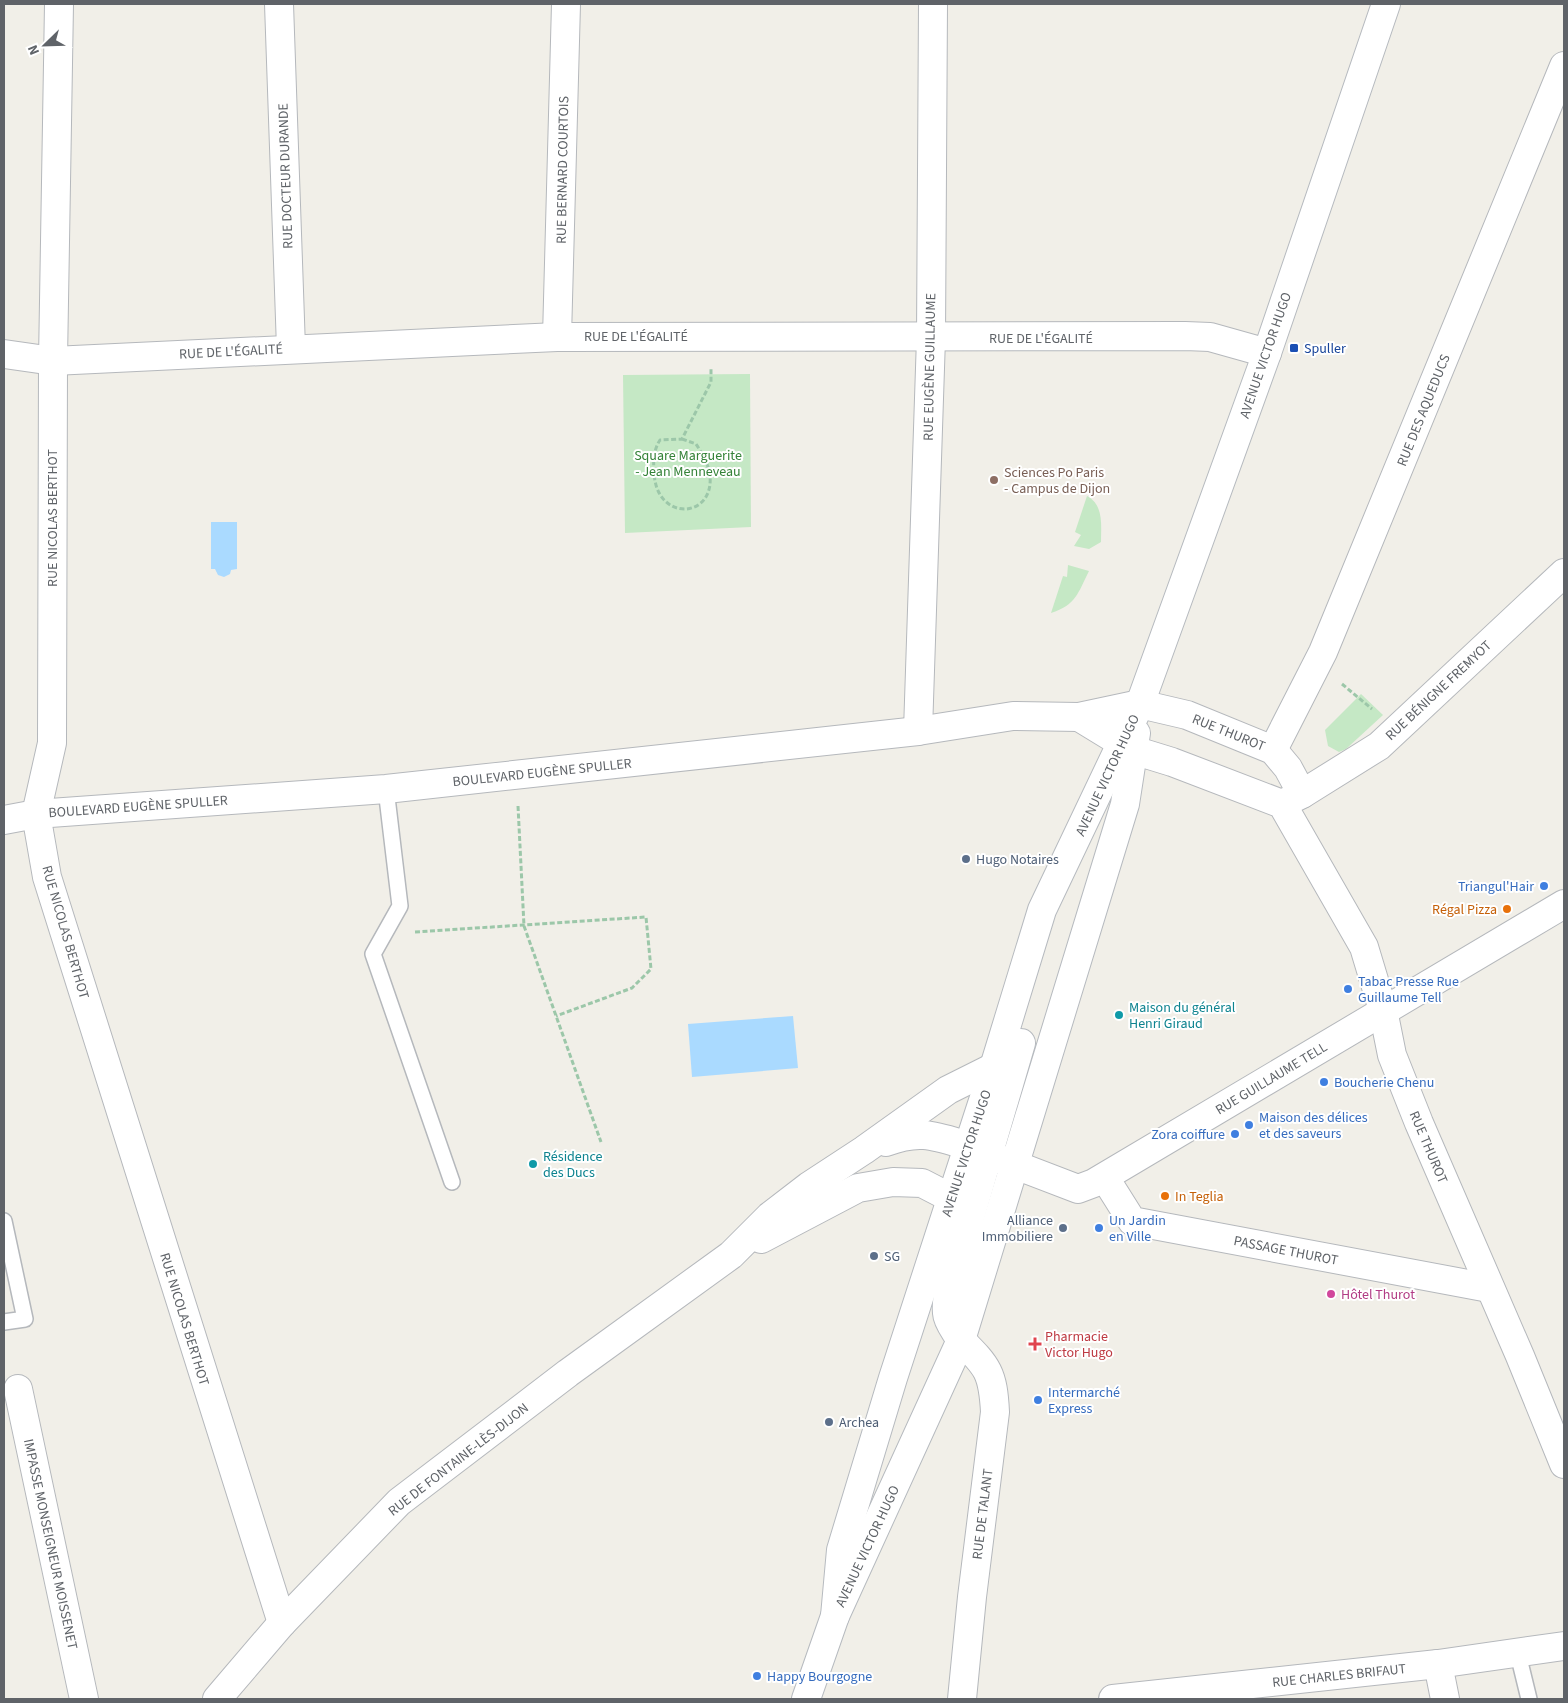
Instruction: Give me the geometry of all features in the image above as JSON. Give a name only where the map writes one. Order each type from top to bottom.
[{"type":"street","name":"RUE NICOLAS BERTHOT","points":[[59,4],[53,360],[52,743],[36,814],[47,877],[282,1623]]},
{"type":"street","name":"RUE DOCTEUR DURANDE","points":[[279,4],[291,348]]},
{"type":"street","name":"RUE BERNARD COURTOIS","points":[[557,337],[566,4]]},
{"type":"street","name":"RUE EUGÈNE GUILLAUME","points":[[918,731],[931,338],[933,4]]},
{"type":"street","name":"AVENUE VICTOR HUGO","points":[[806,1699],[835,1616],[961,1340],[1125,804],[1128,747],[1140,704],[1267,353],[1386,4]]},
{"type":"street","name":"RUE DES AQUEDUCS","points":[[1273,750],[1323,652],[1564,66]]},
{"type":"street","name":"RUE DE L'ÉGALITÉ","points":[[4,354],[53,360],[557,337],[712,336],[931,338],[1210,337],[1267,353]]},
{"type":"street","name":"RUE BÉNIGNE FREMYOT","points":[[1292,799],[1379,746],[1564,573]]},
{"type":"street","name":"RUE THUROT","points":[[1140,704],[1187,715],[1273,750],[1288,768],[1292,799],[1364,947],[1383,1010],[1392,1055],[1564,1464]]},
{"type":"street","name":"BOULEVARD EUGÈNE SPULLER","points":[[4,820],[36,814],[386,788],[918,731],[1013,716],[1079,717],[1140,704]]},
{"type":"street","points":[[1079,717],[1128,747],[1292,799]]},
{"type":"street","name":"AVENUE VICTOR HUGO","points":[[835,1616],[842,1550],[893,1378],[951,1198],[979,1150],[994,1067],[1042,910],[1079,834],[1128,747]]},
{"type":"street","points":[[949,1288],[978,1192],[979,1150],[1079,834]]},
{"type":"street","name":"RUE GUILLAUME TELL","points":[[979,1150],[1078,1189],[1105,1178],[1383,1010],[1564,904]]},
{"type":"street","name":"RUE DE FONTAINE-LÈS-DIJON","points":[[731,1255],[770,1216],[809,1186],[864,1150],[948,1090],[994,1067]]},
{"type":"street","name":"RUE DE FONTAINE-LÈS-DIJON","points":[[864,1150],[900,1137],[923,1133],[979,1150]]},
{"type":"street","points":[[949,1288],[951,1198],[978,1192],[1014,1165]]},
{"type":"street","name":"PASSAGE THUROT","points":[[1105,1178],[1132,1221],[1489,1288]]},
{"type":"street","name":"RUE DE FONTAINE-LÈS-DIJON","points":[[217,1699],[282,1623],[399,1502],[568,1373],[731,1255],[858,1188],[893,1182],[922,1183],[951,1198]]},
{"type":"street","name":"RUE DE TALANT","points":[[949,1288],[945,1309],[948,1322],[961,1340],[988,1369],[994,1389],[995,1412],[972,1597],[962,1699]]},
{"type":"street","name":"IMPASSE MONSEIGNEUR MOISSENET","points":[[18,1389],[84,1699]]},
{"type":"street","name":"RUE CHARLES BRIFAUT","points":[[1113,1699],[1438,1664],[1564,1646]]},
{"type":"street","points":[[1438,1664],[1445,1699]]},
{"type":"lane","points":[[386,788],[400,906],[373,954],[452,1182]]},
{"type":"lane","points":[[4,1222],[25,1319],[4,1322]]},
{"type":"lane","points":[[1518,1654],[1529,1699]]},
{"type":"path","points":[[682,438],[710,382],[712,336]]},
{"type":"path","points":[[682,438],[696,444],[710,475],[708,495],[693,508],[681,509],[663,502],[656,491],[654,460],[660,440],[682,438]]},
{"type":"path","points":[[1342,683],[1375,712]]},
{"type":"path","points":[[517,774],[524,926],[601,1142]]},
{"type":"path","points":[[384,934],[646,917],[651,969],[632,988],[556,1016]]},
{"type":"green space","name":"Square Marguerite - Jean Menneveau","points":[[750,374],[751,527],[625,533],[623,375]]},
{"type":"green space","points":[[1087,496],[1099,510],[1101,522],[1101,542],[1089,549],[1074,546],[1081,535],[1075,532]]},
{"type":"green space","points":[[1068,565],[1089,571],[1079,592],[1071,602],[1051,613],[1063,576],[1067,577]]},
{"type":"green space","points":[[1361,694],[1383,715],[1346,749],[1339,752],[1328,746],[1325,730]]},
{"type":"water","points":[[211,522],[237,522],[237,569],[231,570],[230,574],[224,577],[218,575],[215,569],[211,569]]},
{"type":"water","points":[[793,1016],[798,1068],[692,1077],[688,1024]]},
{"type":"place","name":"Spuller","points":[[1294,348]]},
{"type":"place","name":"Sciences Po Paris - Campus de Dijon","points":[[994,480]]},
{"type":"place","name":"Hugo Notaires","points":[[966,859]]},
{"type":"place","name":"Triangul'Hair","points":[[1544,886]]},
{"type":"place","name":"Régal Pizza","points":[[1507,909]]},
{"type":"place","name":"Tabac Presse Rue Guillaume Tell","points":[[1348,989]]},
{"type":"place","name":"Maison du général Henri Giraud","points":[[1119,1015]]},
{"type":"place","name":"Boucherie Chenu","points":[[1324,1082]]},
{"type":"place","name":"Maison des délices et des saveurs","points":[[1249,1125]]},
{"type":"place","name":"Zora coiffure","points":[[1235,1134]]},
{"type":"place","name":"Résidence des Ducs","points":[[533,1164]]},
{"type":"place","name":"In Teglia","points":[[1165,1196]]},
{"type":"place","name":"Alliance Immobiliere","points":[[1063,1228]]},
{"type":"place","name":"Un Jardin en Ville","points":[[1099,1228]]},
{"type":"place","name":"SG","points":[[874,1256]]},
{"type":"place","name":"Hôtel Thurot","points":[[1331,1294]]},
{"type":"place","name":"Pharmacie Victor Hugo","points":[[1035,1344]]},
{"type":"place","name":"Intermarché Express","points":[[1038,1400]]},
{"type":"place","name":"Archea","points":[[829,1422]]},
{"type":"place","name":"Happy Bourgogne","points":[[757,1676]]}]
